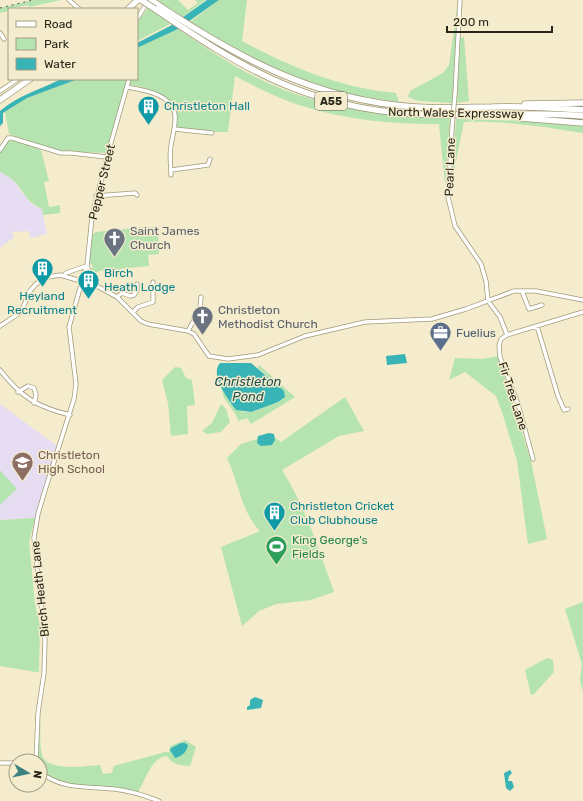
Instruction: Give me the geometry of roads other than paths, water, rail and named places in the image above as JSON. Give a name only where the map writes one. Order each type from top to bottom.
[{"type":"highway","name":"North Wales Expressway","points":[[139,0],[156,7],[254,72],[283,85],[316,97],[366,109],[387,112],[583,116]]},
{"type":"highway","points":[[129,8],[139,0]]},
{"type":"highway","name":"North Wales Expressway","points":[[151,0],[156,7]]},
{"type":"highway","name":"North Wales Expressway","points":[[192,31],[284,77],[343,96],[365,101],[416,107],[493,107],[583,110]]},
{"type":"highway","points":[[0,100],[29,80]]},
{"type":"highway","points":[[493,107],[583,103]]},
{"type":"highway","points":[[487,114],[583,123]]},
{"type":"street","points":[[69,0],[78,8]]},
{"type":"street","name":"Pearl Lane","points":[[460,0],[448,197],[455,226],[481,264],[486,281],[488,301]]},
{"type":"street","points":[[138,17],[144,6]]},
{"type":"street","points":[[0,91],[16,80]]},
{"type":"street","name":"Pepper Street","points":[[81,281],[86,266],[96,196],[129,80]]},
{"type":"street","points":[[127,87],[149,91],[167,102],[175,115],[170,148],[171,172],[208,165],[210,158]]},
{"type":"street","points":[[174,129],[212,133]]},
{"type":"street","points":[[0,150],[8,138],[20,140],[61,154],[71,153],[107,156]]},
{"type":"street","points":[[96,196],[124,193],[135,193],[137,195]]},
{"type":"street","points":[[64,275],[86,266]]},
{"type":"street","name":"Pepper Street","points":[[86,266],[95,285]]},
{"type":"street","points":[[0,326],[21,312],[30,291],[36,284],[48,277],[60,274],[95,285],[116,297],[148,324],[188,331],[194,334],[209,356],[228,359],[258,355],[305,336],[342,327],[375,321],[432,319],[508,293],[536,291],[583,300]]},
{"type":"street","name":"Birch Heath Lane","points":[[36,753],[38,713],[44,673],[45,640],[34,538],[38,514],[74,399],[76,384],[69,327],[81,281]]},
{"type":"street","points":[[133,312],[138,307],[153,302],[153,282]]},
{"type":"street","points":[[116,297],[122,293],[130,296],[134,295],[138,290],[137,284]]},
{"type":"street","points":[[148,287],[153,286]]},
{"type":"street","points":[[522,291],[529,309],[542,305]]},
{"type":"street","points":[[188,331],[199,312],[201,297]]},
{"type":"street","points":[[488,301],[500,317],[507,335],[583,312]]},
{"type":"street","points":[[195,304],[201,304]]},
{"type":"street","points":[[537,326],[558,396],[564,410]]},
{"type":"street","name":"Fir Tree Lane","points":[[507,335],[501,339],[499,350],[518,404],[533,459]]},
{"type":"street","points":[[1,373],[18,392],[34,403],[54,411],[70,415]]},
{"type":"street","points":[[18,392],[28,386],[34,388],[36,396],[34,403]]},
{"type":"street","points":[[48,778],[68,785],[122,790],[159,801]]},
{"type":"water","points":[[207,0],[219,0],[178,29],[138,48],[138,42],[172,25]]},
{"type":"water","points":[[59,80],[75,80],[27,98],[3,113],[3,123],[0,126],[0,111],[7,105]]},
{"type":"water","points":[[405,354],[407,363],[387,365],[386,356]]},
{"type":"water","name":"Christleton Pond","points":[[220,363],[251,363],[284,391],[285,397],[278,402],[251,412],[236,410],[218,381],[217,368]]},
{"type":"water","points":[[269,433],[274,434],[275,440],[272,445],[261,446],[257,443],[258,436]]},
{"type":"water","points":[[255,697],[263,700],[261,708],[247,710],[247,707],[250,705],[250,700]]},
{"type":"water","points":[[181,743],[188,745],[187,748],[183,754],[175,758],[170,750]]},
{"type":"water","points":[[510,770],[512,773],[509,776],[508,781],[512,781],[514,787],[510,791],[506,788],[504,773]]},
{"type":"railway","points":[[0,8],[33,0]]},
{"type":"place","name":"Christleton Hall","points":[[148,126]]},
{"type":"place","name":"Saint James Church","points":[[114,258]]},
{"type":"place","name":"Heyland Recruitment","points":[[42,288]]},
{"type":"place","name":"Birch Heath Lodge","points":[[88,300]]},
{"type":"place","name":"Christleton Methodist Church","points":[[203,336]]},
{"type":"place","name":"Fuelius","points":[[441,352]]},
{"type":"place","name":"Christleton High School","points":[[23,482]]},
{"type":"place","name":"Christleton Cricket Club Clubhouse","points":[[274,532]]},
{"type":"place","name":"King George's Fields","points":[[276,566]]}]
